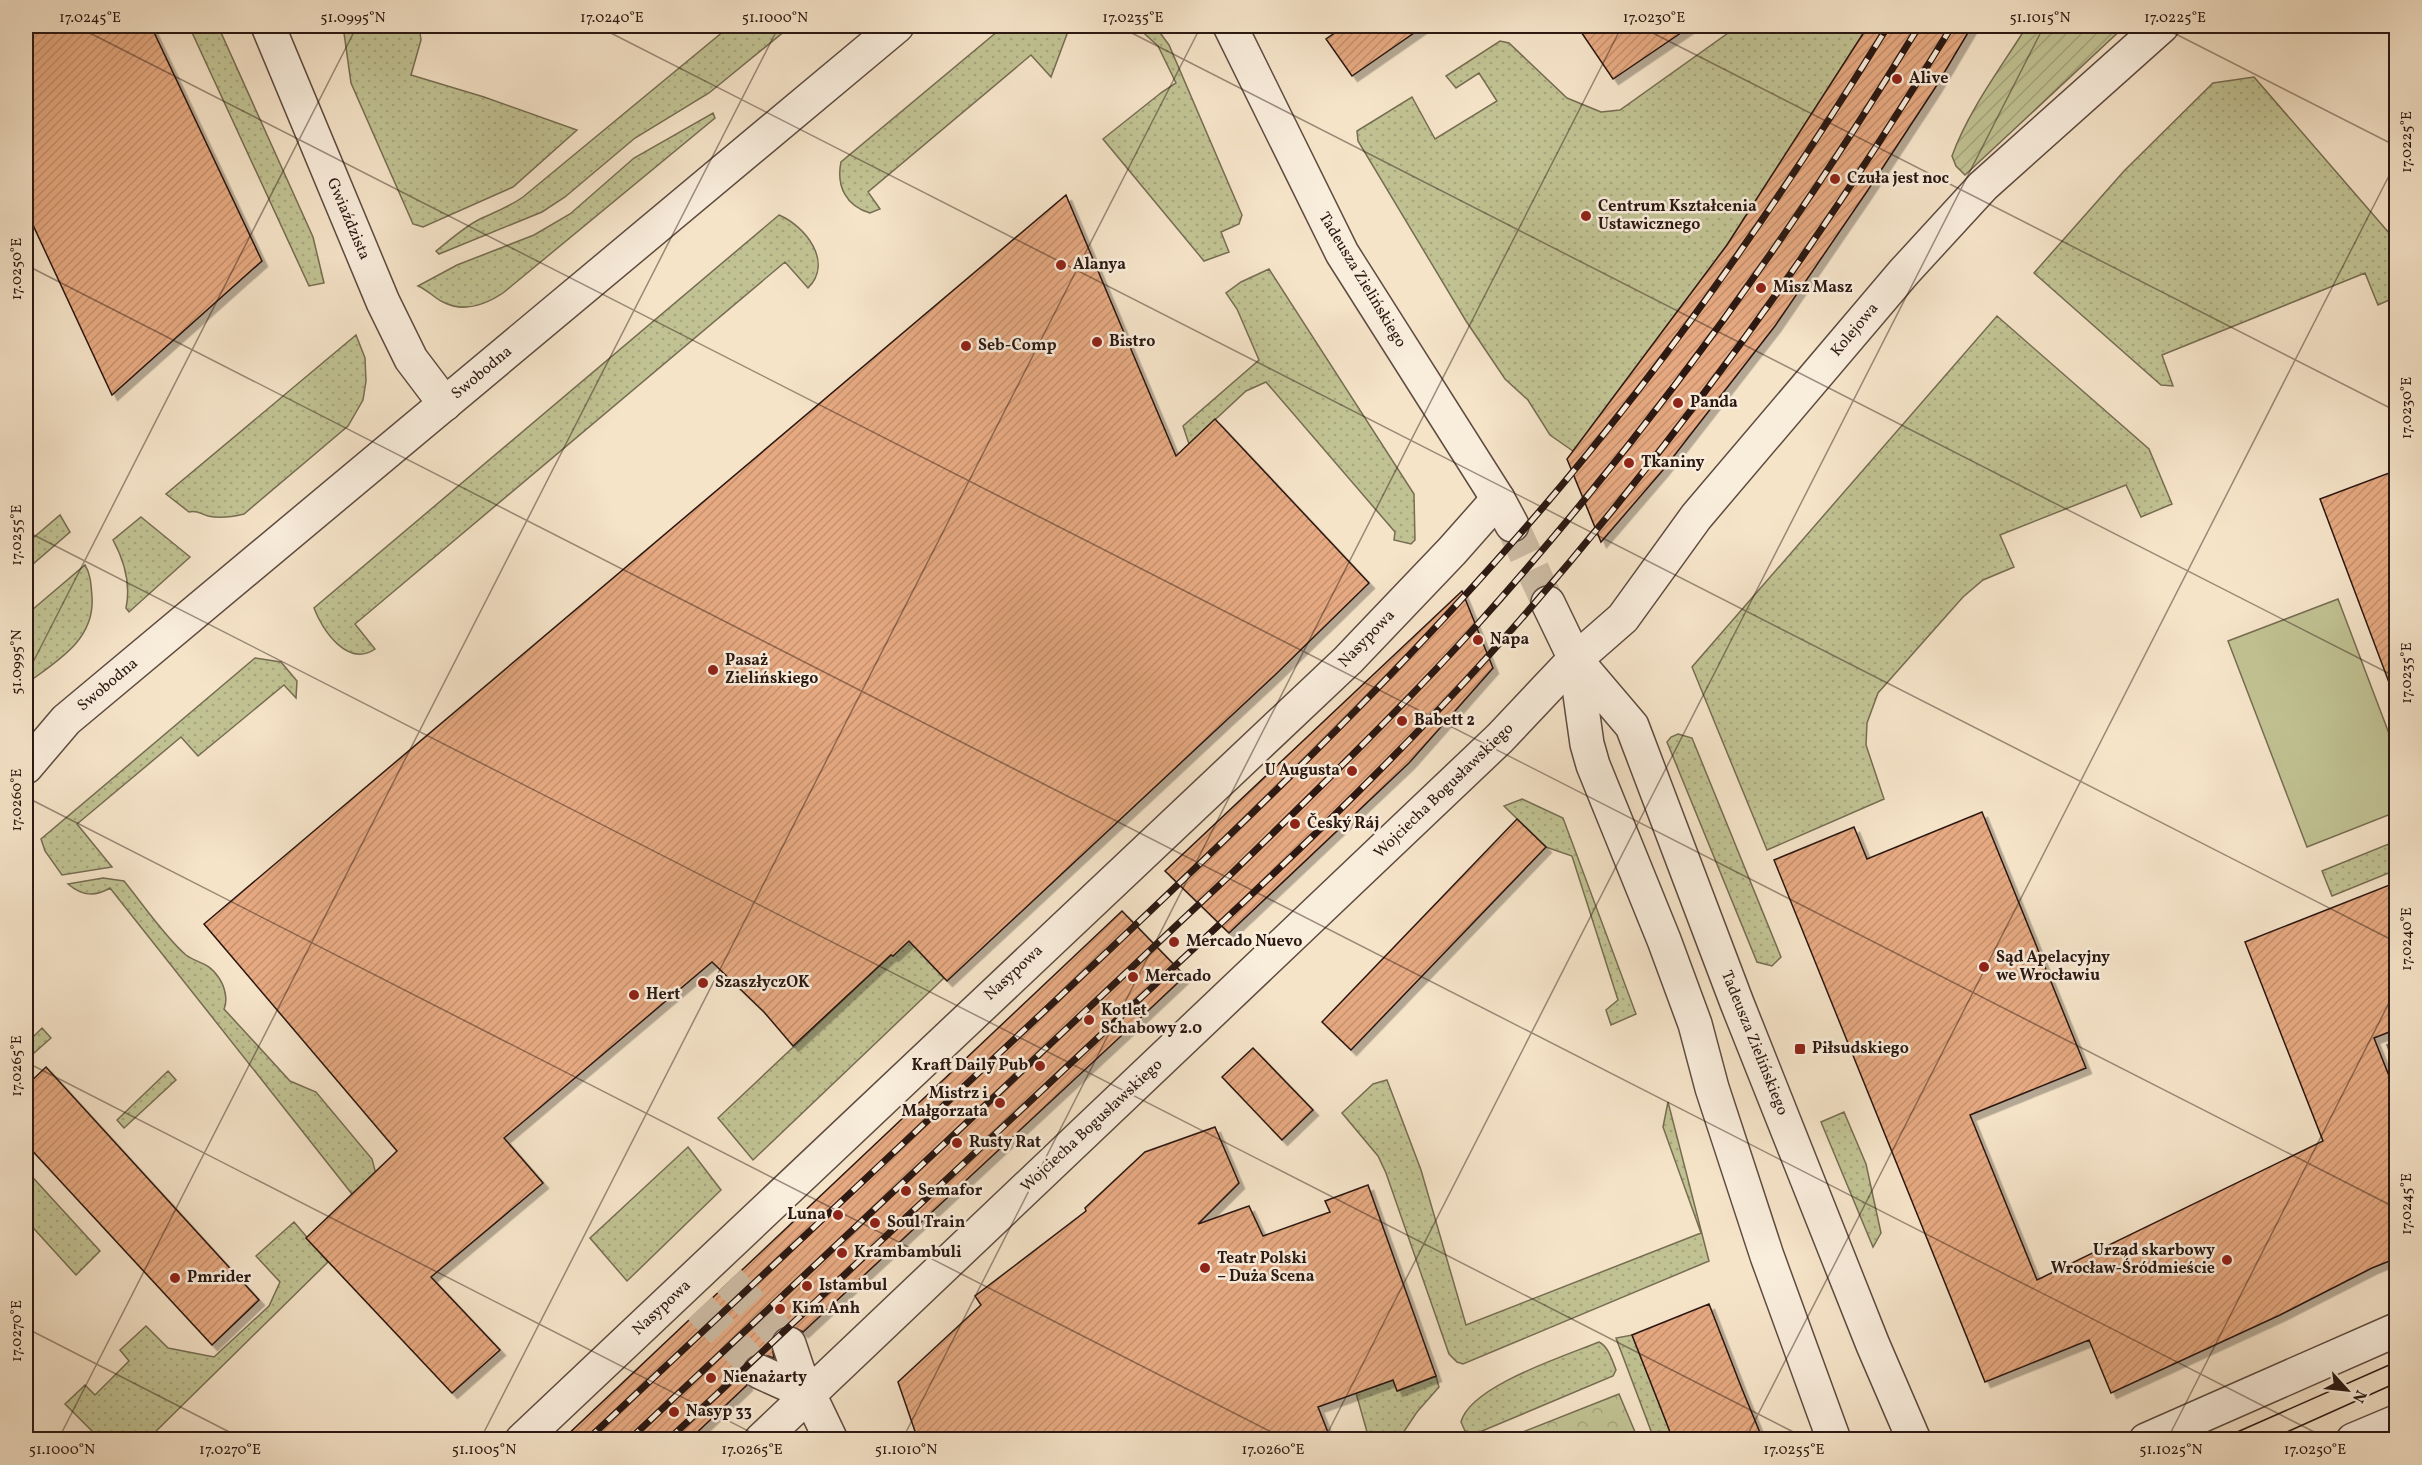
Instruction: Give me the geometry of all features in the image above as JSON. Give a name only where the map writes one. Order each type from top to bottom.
[{"type":"street","name":"Gwiaździsta","points":[[268,26],[383,302],[411,359],[445,404]]},
{"type":"street","name":"Swobodna","points":[[26,766],[66,720],[897,26]]},
{"type":"street","name":"Tadeusza Zielińskiego","points":[[1230,26],[1342,253],[1505,512]]},
{"type":"street","name":"Kolejowa","points":[[1575,659],[1623,618],[1696,516],[1904,272],[1983,186],[2162,26]]},
{"type":"street","name":"Nasypowa","points":[[522,1440],[691,1299],[929,1053],[1348,660],[1452,551],[1505,512]]},
{"type":"street","name":"Tadeusza Zielińskiego","points":[[1548,603],[1575,659],[1632,726],[1737,1003],[1873,1345],[1914,1440]]},
{"type":"street","name":"Tadeusza Zielińskiego","points":[[1575,659],[1587,744],[1593,765],[1664,940],[1695,1024],[1712,1088],[1767,1256],[1834,1440]]},
{"type":"street","name":"Wojciecha Bogusławskiego","points":[[761,1440],[1492,746],[1575,659]]},
{"type":"street","name":"Swobodna","points":[[26,738],[66,720]]},
{"type":"street","points":[[2146,1440],[2397,1330]]},
{"type":"street","points":[[789,1344],[798,1371],[831,1440]]},
{"type":"street","points":[[760,1372],[809,1394]]},
{"type":"street","points":[[2353,1440],[2397,1422]]},
{"type":"green space","points":[[189,26],[218,26],[313,237],[324,283],[309,286]]},
{"type":"green space","points":[[343,26],[419,26],[421,40],[411,75],[484,97],[577,130],[513,187],[423,227],[413,224],[351,83]]},
{"type":"green space","points":[[730,26],[791,26],[709,93],[635,138],[565,197],[542,212],[439,254],[436,251],[474,222],[523,197]]},
{"type":"green space","points":[[1004,26],[1070,26],[1051,77],[1031,55],[868,192],[880,209],[870,213],[849,200],[840,179],[841,162]]},
{"type":"green space","points":[[1136,26],[1155,26],[1169,45],[1242,215],[1239,224],[1221,232],[1229,252],[1204,261],[1103,139],[1176,83],[1158,46]]},
{"type":"green space","name":"Centrum Kształcenia Ustawicznego","points":[[1738,26],[1868,26],[1727,245],[1573,451],[1550,435],[1528,400],[1505,379],[1466,321],[1358,141],[1357,131],[1412,97],[1435,139],[1497,101],[1479,73],[1456,88],[1446,76],[1500,41],[1509,43],[1567,98],[1601,112],[1620,110]]},
{"type":"green space","points":[[2027,26],[2125,26],[1965,175],[1956,166],[1952,156],[1959,139],[1986,89]]},
{"type":"green space","points":[[2254,77],[2396,241],[2396,297],[2378,305],[2365,273],[2162,355],[2173,386],[2161,385],[2034,273],[2124,171],[2213,83]]},
{"type":"green space","points":[[713,113],[715,118],[503,293],[482,304],[459,307],[443,302],[418,286],[457,265],[534,235],[570,214],[634,158]]},
{"type":"green space","points":[[779,215],[798,227],[813,246],[817,256],[818,267],[815,278],[808,288],[785,262],[355,624],[375,649],[365,654],[355,654],[337,644],[323,626],[314,608]]},
{"type":"green space","points":[[1269,269],[1414,494],[1415,540],[1411,544],[1394,540],[1395,532],[1266,382],[1246,391],[1189,444],[1183,426],[1259,360],[1237,309],[1226,293],[1241,282]]},
{"type":"green space","points":[[1997,316],[2149,449],[2172,504],[2141,517],[2126,485],[2000,535],[2014,567],[1983,580],[1963,597],[1878,693],[1867,723],[1866,745],[1884,799],[1767,850],[1692,667]]},
{"type":"green space","points":[[356,335],[365,358],[366,381],[363,400],[348,426],[244,514],[217,517],[189,512],[166,494]]},
{"type":"green space","points":[[60,515],[70,532],[26,570],[26,544]]},
{"type":"green space","points":[[141,517],[190,557],[129,612],[126,608],[128,590],[126,573],[113,540]]},
{"type":"green space","points":[[85,565],[90,576],[92,597],[87,626],[72,648],[26,684],[26,615]]},
{"type":"green space","points":[[2338,599],[2396,752],[2396,812],[2307,847],[2228,641]]},
{"type":"green space","points":[[255,658],[281,662],[297,681],[296,698],[284,685],[198,756],[181,737],[77,824],[112,867],[62,875],[45,851],[41,839]]},
{"type":"green space","points":[[1678,734],[1692,738],[1781,957],[1772,966],[1757,962],[1667,742]]},
{"type":"green space","points":[[1522,799],[1563,818],[1636,1014],[1611,1025],[1606,1010],[1618,1000],[1572,856],[1546,847],[1504,806]]},
{"type":"green space","points":[[2396,841],[2396,870],[2332,896],[2322,871]]},
{"type":"green space","points":[[103,878],[124,881],[178,948],[190,958],[215,972],[224,989],[226,1002],[224,1009],[290,1081],[316,1092],[372,1159],[378,1182],[352,1194],[110,888],[89,894],[78,891],[68,884]]},
{"type":"green space","points":[[907,939],[944,978],[753,1160],[718,1118],[891,955],[894,955]]},
{"type":"green space","points":[[42,1028],[51,1038],[26,1060],[26,1044]]},
{"type":"green space","points":[[2396,1041],[2396,1070],[2387,1045]]},
{"type":"green space","points":[[168,1071],[176,1080],[124,1128],[117,1120]]},
{"type":"green space","points":[[1387,1080],[1421,1170],[1466,1325],[1701,1233],[1663,1127],[1668,1102],[1709,1261],[1463,1364],[1457,1362],[1449,1354],[1386,1173],[1378,1156],[1342,1113],[1373,1084]]},
{"type":"green space","points":[[1844,1112],[1866,1164],[1881,1233],[1873,1247],[1821,1122]]},
{"type":"green space","points":[[688,1147],[721,1190],[627,1281],[590,1238]]},
{"type":"green space","points":[[26,1170],[100,1251],[76,1275],[26,1220]]},
{"type":"green space","points":[[294,1222],[328,1262],[148,1439],[100,1439],[65,1404],[85,1385],[95,1395],[129,1361],[120,1350],[146,1326],[168,1348],[214,1357],[269,1306],[280,1282],[256,1256]]},
{"type":"green space","points":[[1632,1335],[1673,1439],[1654,1439],[1616,1338]]},
{"type":"green space","points":[[1599,1342],[1605,1347],[1616,1370],[1613,1376],[1475,1434],[1465,1431],[1461,1422],[1468,1409],[1482,1396],[1521,1374]]},
{"type":"green space","points":[[1436,1376],[1439,1387],[1417,1412],[1399,1439],[1369,1439],[1356,1393],[1393,1380],[1398,1391]]},
{"type":"green space","points":[[1619,1394],[1638,1439],[1505,1439]]},
{"type":"building","points":[[26,26],[151,26],[262,261],[112,395],[26,210]]},
{"type":"building","points":[[1345,26],[1424,26],[1352,76],[1326,39]]},
{"type":"building","points":[[1577,26],[1691,26],[1613,79]]},
{"type":"building","points":[[1868,26],[1972,26],[1935,88],[1775,326],[1663,470],[1601,542],[1567,459],[1727,245]]},
{"type":"building","name":"Pasaż Zielińskiego","points":[[1066,195],[1176,456],[1215,419],[1369,583],[1275,675],[947,981],[909,941],[793,1046],[764,1012],[712,962],[504,1138],[543,1183],[431,1277],[500,1350],[452,1393],[306,1238],[397,1151],[204,924]]},
{"type":"building","points":[[2397,470],[2397,693],[2393,693],[2320,499]]},
{"type":"building","points":[[1462,591],[1493,668],[1409,763],[1229,933],[1165,871]]},
{"type":"building","points":[[1982,812],[2086,1068],[1970,1115],[2037,1280],[2323,1141],[2245,942],[2397,882],[2397,1029],[2374,1038],[2397,1096],[2397,1258],[2111,1393],[2089,1340],[1985,1382],[1774,860],[1854,827],[1867,859]]},
{"type":"building","points":[[1517,819],[1546,847],[1351,1050],[1322,1022]]},
{"type":"building","points":[[1122,911],[1185,976],[803,1332],[792,1326],[783,1326],[775,1331],[771,1341],[774,1358],[759,1353],[749,1357],[741,1373],[747,1385],[689,1440],[562,1440]]},
{"type":"building","points":[[1253,1048],[1313,1110],[1282,1140],[1222,1077]]},
{"type":"building","points":[[46,1067],[259,1300],[212,1345],[26,1144],[26,1086]]},
{"type":"building","name":"Teatr Polski – Duża Scena","points":[[1215,1127],[1239,1183],[1198,1224],[1249,1206],[1263,1236],[1330,1212],[1325,1201],[1368,1185],[1436,1376],[1397,1391],[1393,1380],[1318,1407],[1331,1440],[918,1440],[898,1382],[981,1305],[975,1296],[1086,1211],[1085,1208],[1145,1152]]},
{"type":"building","points":[[1709,1304],[1763,1440],[1673,1440],[1632,1335]]},
{"type":"tunnel","points":[[1512,525],[1548,603]]},
{"type":"tunnel","points":[[729,1281],[789,1344]]},
{"type":"tunnel","points":[[700,1308],[760,1372]]},
{"type":"tram line","points":[[2219,1440],[2396,1362]]},
{"type":"tram line","points":[[2269,1440],[2396,1383]]},
{"type":"railway","points":[[587,1440],[1233,832],[1408,657],[1464,597],[1570,475],[1668,351],[1760,224],[1888,26]]},
{"type":"railway","points":[[629,1440],[1229,876],[1386,721],[1477,625],[1598,483],[1712,336],[1819,183],[1919,26]]},
{"type":"railway","points":[[668,1440],[1309,840],[1401,749],[1490,654],[1617,505],[1736,350],[1847,190],[1901,109],[1952,26]]},
{"type":"place","name":"Alive","points":[[1897,79]]},
{"type":"place","name":"Czuła jest noc","points":[[1835,179]]},
{"type":"place","name":"Centrum Kształcenia Ustawicznego","points":[[1586,216]]},
{"type":"place","name":"Alanya","points":[[1061,265]]},
{"type":"place","name":"Misz Masz","points":[[1761,288]]},
{"type":"place","name":"Bistro","points":[[1097,342]]},
{"type":"place","name":"Seb-Comp","points":[[966,346]]},
{"type":"place","name":"Panda","points":[[1678,403]]},
{"type":"place","name":"Tkaniny","points":[[1629,463]]},
{"type":"place","name":"Napa","points":[[1478,640]]},
{"type":"place","name":"Pasaż Zielińskiego","points":[[713,670]]},
{"type":"place","name":"Babett 2","points":[[1402,721]]},
{"type":"place","name":"U Augusta","points":[[1352,771]]},
{"type":"place","name":"Český Ráj","points":[[1295,824]]},
{"type":"place","name":"Mercado Nuevo","points":[[1174,942]]},
{"type":"place","name":"Sąd Apelacyjny we Wrocławiu","points":[[1984,967]]},
{"type":"place","name":"Mercado","points":[[1133,977]]},
{"type":"place","name":"SzaszłyczOK","points":[[703,983]]},
{"type":"place","name":"Hert","points":[[634,995]]},
{"type":"place","name":"Kotlet Schabowy 2.0","points":[[1089,1020]]},
{"type":"place","name":"Piłsudskiego","points":[[1800,1049]]},
{"type":"place","name":"Kraft Daily Pub","points":[[1040,1066]]},
{"type":"place","name":"Mistrz i Małgorzata","points":[[1000,1103]]},
{"type":"place","name":"Rusty Rat","points":[[957,1143]]},
{"type":"place","name":"Semafor","points":[[906,1191]]},
{"type":"place","name":"Luna","points":[[838,1215]]},
{"type":"place","name":"Soul Train","points":[[875,1223]]},
{"type":"place","name":"Krambambuli","points":[[842,1253]]},
{"type":"place","name":"Urząd skarbowy Wrocław-Śródmieście","points":[[2227,1260]]},
{"type":"place","name":"Teatr Polski – Duża Scena","points":[[1205,1268]]},
{"type":"place","name":"Pmrider","points":[[175,1278]]},
{"type":"place","name":"Istambul","points":[[807,1286]]},
{"type":"place","name":"Kim Anh","points":[[780,1309]]},
{"type":"place","name":"Nienażarty","points":[[711,1378]]},
{"type":"place","name":"Nasyp 33","points":[[674,1412]]}]
